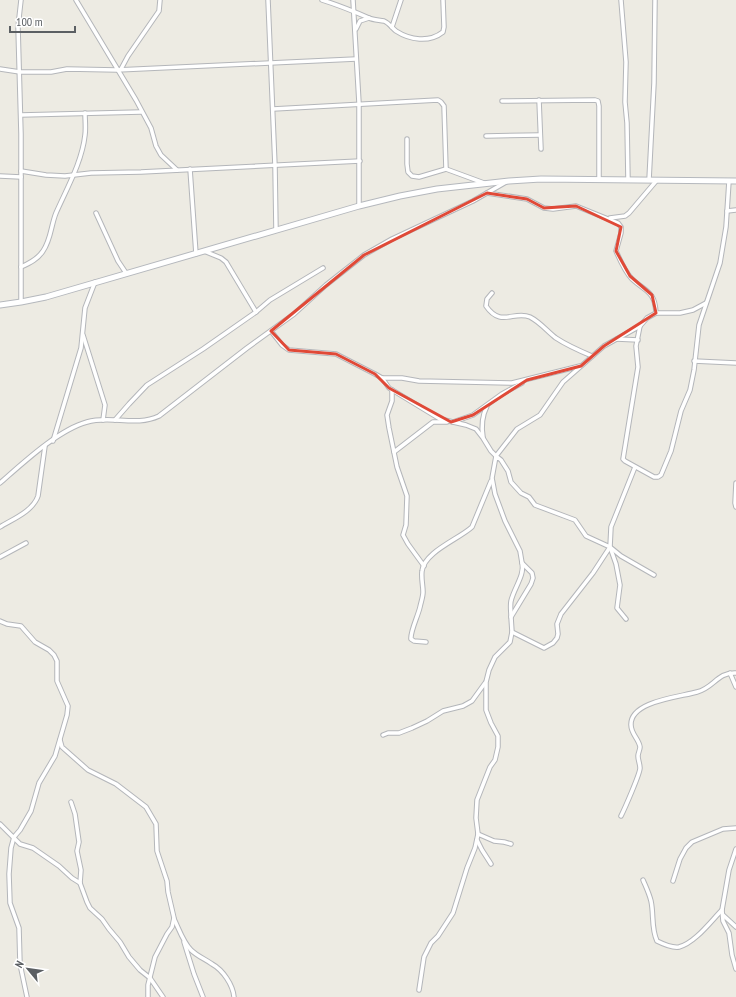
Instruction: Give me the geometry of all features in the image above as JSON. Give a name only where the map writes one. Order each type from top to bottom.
[{"type":"main road","points":[[0,305],[21,302],[95,282],[360,206],[437,189],[485,183],[541,179],[736,181]]},
{"type":"street","points":[[21,0],[18,27],[21,115],[21,302]]},
{"type":"street","points":[[76,0],[119,69],[151,128],[153,138],[161,155],[177,170]]},
{"type":"street","points":[[119,69],[159,11],[160,0]]},
{"type":"street","points":[[268,0],[273,108],[276,230]]},
{"type":"street","points":[[322,0],[382,21],[396,31],[414,39],[421,40],[440,35],[443,32],[443,0]]},
{"type":"street","points":[[353,0],[359,103],[360,206]]},
{"type":"street","points":[[392,27],[401,0]]},
{"type":"street","points":[[620,0],[626,62],[625,102],[627,117],[628,180]]},
{"type":"street","points":[[649,180],[654,83],[655,0]]},
{"type":"street","points":[[355,31],[360,21],[370,18]]},
{"type":"street","points":[[0,69],[20,72],[51,72],[68,69],[119,69],[270,64],[356,59]]},
{"type":"street","points":[[273,108],[438,100],[442,102],[444,106],[446,169]]},
{"type":"street","points":[[539,100],[541,149]]},
{"type":"street","points":[[502,102],[539,100],[595,100],[599,103],[599,180]]},
{"type":"street","points":[[21,115],[141,112]]},
{"type":"street","points":[[21,267],[37,258],[44,250],[56,214],[74,175],[85,136],[85,113]]},
{"type":"street","points":[[486,136],[540,135]]},
{"type":"street","points":[[406,139],[406,164],[408,172],[412,176],[419,177],[446,169],[485,183]]},
{"type":"street","points":[[21,170],[46,176],[360,161]]},
{"type":"street","points":[[190,169],[196,254]]},
{"type":"street","points":[[0,176],[21,177]]},
{"type":"street","points":[[609,219],[624,216],[629,213],[657,180]]},
{"type":"street","points":[[0,483],[45,446],[71,428],[88,422],[115,420],[139,422],[150,420],[159,416],[247,348],[294,314],[326,285],[364,255],[392,239],[473,201],[509,181]]},
{"type":"street","points":[[640,326],[636,346],[638,367],[623,458],[635,467],[654,477],[658,477],[661,475],[671,450],[681,412],[687,399],[692,381],[699,325],[720,263],[730,181]]},
{"type":"street","points":[[487,193],[527,199],[544,208],[566,208],[576,206],[618,223],[621,227],[621,233],[616,251],[633,280],[645,288],[652,296],[656,305],[656,313]]},
{"type":"street","points":[[727,211],[736,210]]},
{"type":"street","points":[[96,213],[118,261],[126,273]]},
{"type":"street","points":[[204,251],[222,258],[226,262],[256,312]]},
{"type":"street","points":[[115,420],[147,385],[203,349],[256,312],[270,300],[322,268]]},
{"type":"street","points":[[53,441],[81,348],[85,308],[95,282]]},
{"type":"street","points":[[492,293],[487,299],[486,306],[490,312],[497,316],[507,318],[524,315],[530,317],[556,338],[572,348],[592,356]]},
{"type":"street","points":[[426,642],[414,641],[411,639],[410,634],[418,616],[423,594],[422,570],[426,561],[442,546],[472,528],[492,478],[496,456],[517,429],[540,415],[563,382],[604,346],[640,326],[647,318],[656,313],[693,310],[706,302]]},
{"type":"street","points":[[271,331],[282,345],[289,350],[336,354],[382,378],[402,378],[419,381],[512,384],[581,366]]},
{"type":"street","points":[[82,332],[105,405],[103,420]]},
{"type":"street","points":[[616,339],[638,340]]},
{"type":"street","points":[[694,360],[736,363]]},
{"type":"street","points":[[382,378],[384,383],[392,390],[435,416],[476,429],[488,447],[501,460],[508,471],[511,482],[521,493],[529,497],[535,505],[575,520],[586,536],[610,547],[621,556],[654,575]]},
{"type":"street","points":[[394,452],[433,422],[452,422],[473,415],[502,394],[526,380]]},
{"type":"street","points":[[392,390],[392,401],[387,415],[397,467],[407,496],[406,525],[403,535],[424,566]]},
{"type":"street","points":[[483,438],[481,425],[488,405]]},
{"type":"street","points":[[0,527],[29,509],[36,502],[45,446]]},
{"type":"street","points":[[626,619],[617,608],[620,585],[616,564],[610,547],[611,527],[635,467]]},
{"type":"street","points":[[419,990],[424,957],[431,943],[438,936],[453,913],[466,868],[477,840],[477,800],[490,767],[495,760],[498,747],[498,736],[486,710],[486,682],[489,670],[495,657],[510,642],[512,632],[510,608],[523,570],[520,550],[496,497],[492,478]]},
{"type":"street","points":[[736,483],[736,507]]},
{"type":"street","points":[[0,557],[26,543]]},
{"type":"street","points":[[512,632],[540,647],[547,647],[552,643],[558,634],[557,624],[561,614],[593,573],[610,547]]},
{"type":"street","points":[[511,617],[531,584],[533,578],[532,573],[522,563]]},
{"type":"street","points":[[0,620],[7,624],[21,626],[35,642],[54,654],[57,661],[57,681],[68,706],[67,715],[55,756],[39,783],[31,811],[14,837],[10,859],[10,902],[19,928],[20,964],[27,997]]},
{"type":"street","points":[[730,673],[736,687]]},
{"type":"street","points":[[621,816],[640,770],[638,755],[640,747],[631,730],[630,722],[634,715],[639,709],[657,701],[701,692],[710,687],[721,676],[736,673]]},
{"type":"street","points":[[383,735],[412,728],[443,711],[463,706],[472,701],[486,682]]},
{"type":"street","points":[[60,739],[62,747],[70,755],[88,770],[116,784],[138,800],[146,807],[152,816],[156,824],[157,851],[167,880],[174,918],[203,997]]},
{"type":"street","points":[[71,802],[75,814],[79,842],[77,851],[81,870],[80,883],[90,908],[102,919],[105,925],[120,942],[129,957],[140,970],[150,978],[163,997]]},
{"type":"street","points":[[0,824],[20,844],[30,846],[80,883]]},
{"type":"street","points":[[673,881],[680,859],[686,848],[692,842],[723,829],[732,827],[736,828]]},
{"type":"street","points":[[478,834],[494,841],[511,844]]},
{"type":"street","points":[[477,840],[491,864]]},
{"type":"street","points":[[736,849],[729,870],[722,910],[729,933],[736,969]]},
{"type":"street","points":[[643,880],[651,901],[654,933],[657,942],[667,946],[678,947],[688,942],[722,910]]},
{"type":"street","points":[[722,914],[736,927]]},
{"type":"street","points":[[148,997],[150,978],[155,957],[172,927],[174,918]]},
{"type":"street","points":[[182,937],[190,950],[203,959],[214,964],[233,989],[234,997]]},
{"type":"highlighted area","points":[[487,193],[527,199],[544,208],[576,206],[621,227],[616,251],[630,276],[652,295],[656,313],[604,346],[581,366],[527,380],[473,415],[451,422],[389,388],[375,374],[336,354],[289,350],[271,331],[364,255]]}]
